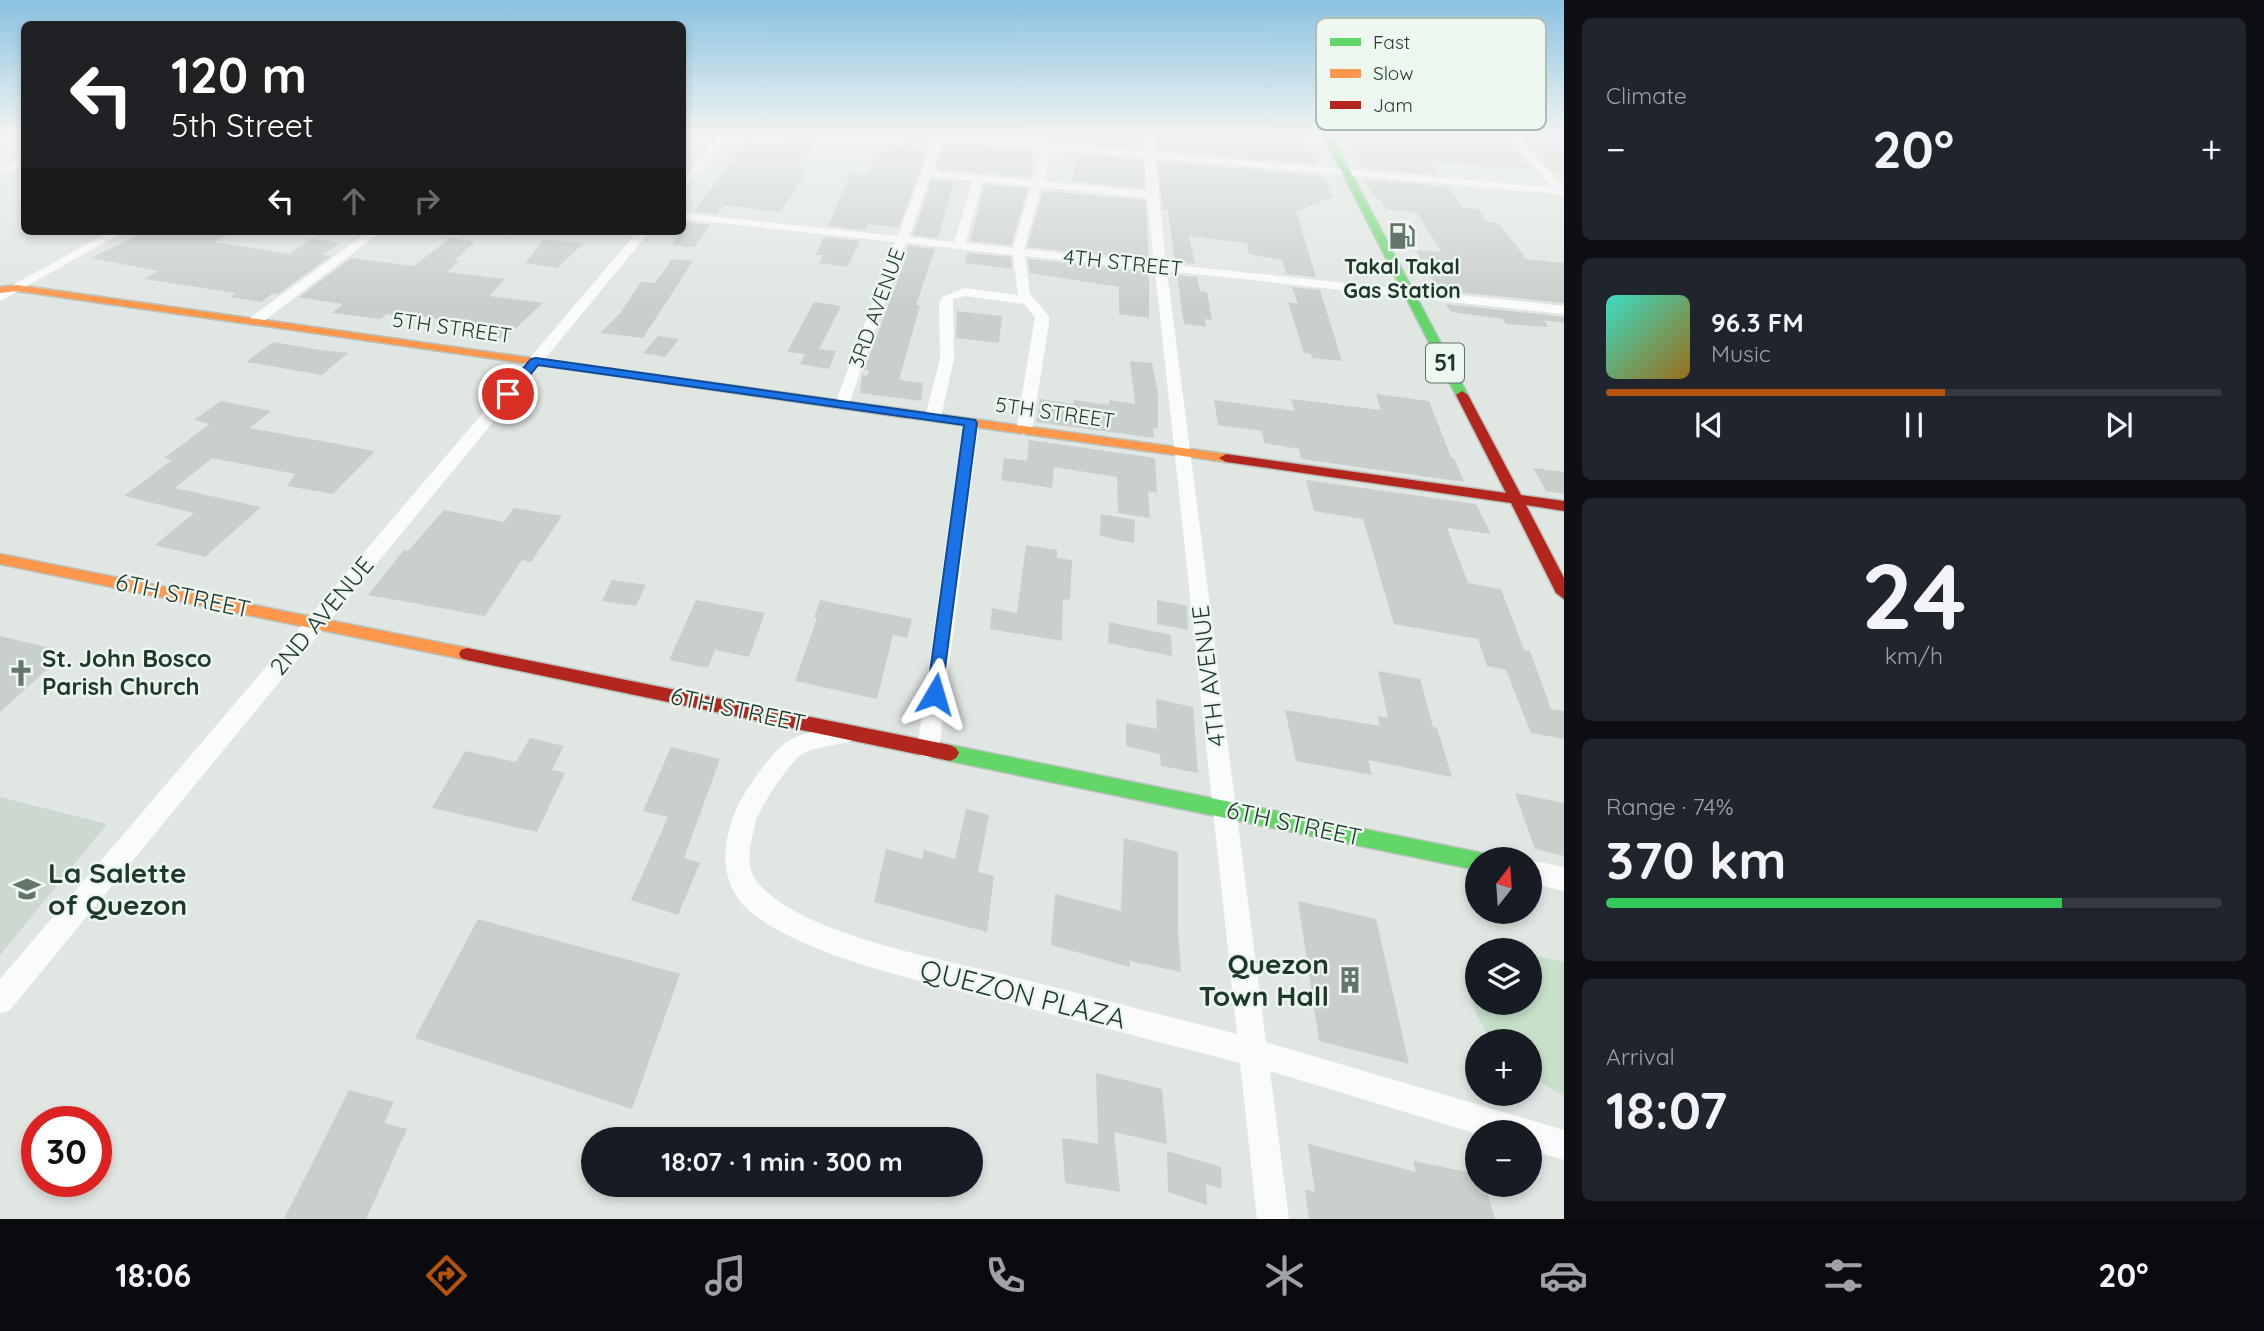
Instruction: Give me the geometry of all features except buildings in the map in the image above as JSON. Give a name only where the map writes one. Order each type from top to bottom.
[{"type":"main road","name":"51","points":[[1355,190],[1564,593]]},
{"type":"main road","name":"5TH STREET","points":[[0,290],[17,288],[1564,506]]},
{"type":"main road","name":"6TH STREET","points":[[0,559],[1465,859]]},
{"type":"street","name":"3RD AVENUE","points":[[842,404],[920,190]]},
{"type":"street","points":[[959,245],[975,190]]},
{"type":"street","points":[[1024,430],[1042,316],[1027,300],[1022,286],[1018,251],[1037,190]]},
{"type":"street","points":[[1100,190],[1153,195]]},
{"type":"street","name":"4TH AVENUE","points":[[1153,190],[1273,1219]]},
{"type":"street","points":[[1539,190],[1563,192]]},
{"type":"street","name":"4TH STREET","points":[[686,216],[1564,310]]},
{"type":"street","points":[[0,297],[112,235]]},
{"type":"street","points":[[255,321],[371,235]]},
{"type":"street","name":"2ND AVENUE","points":[[0,1000],[641,235]]},
{"type":"street","points":[[933,417],[947,359],[948,297],[964,292],[1027,300]]},
{"type":"street","points":[[928,749],[971,423]]},
{"type":"street","name":"QUEZON PLAZA","points":[[850,733],[795,747],[759,789],[746,816],[737,850],[738,872],[749,892],[769,910],[809,932],[878,956],[1253,1052],[1482,1120]]},
{"type":"street","points":[[1542,874],[1564,879]]},
{"type":"street","points":[[1542,1139],[1564,1145]]},
{"type":"shaded area","name":"La Salette of Quezon","points":[[0,797],[107,824],[0,955]]},
{"type":"green space","points":[[1542,957],[1564,962],[1564,1096],[1542,1083],[1542,1029],[1485,1029],[1477,1015],[1542,1015]]},
{"type":"traffic: fast","points":[[1356,190],[1462,395]]},
{"type":"traffic: fast","points":[[950,753],[1465,859]]},
{"type":"traffic: slow","points":[[0,290],[17,288],[560,365]]},
{"type":"traffic: slow","points":[[908,414],[1226,458]]},
{"type":"traffic: slow","points":[[0,559],[467,654]]},
{"type":"traffic: jam","points":[[560,365],[908,414]]},
{"type":"traffic: jam","points":[[1462,395],[1564,593]]},
{"type":"traffic: jam","points":[[1226,458],[1564,506]]},
{"type":"traffic: jam","points":[[467,654],[950,753]]},
{"type":"place","name":"Takal Takal Gas Station","points":[[1402,236]]},
{"type":"place","name":"St. John Bosco Parish Church","points":[[21,673]]},
{"type":"place","name":"La Salette of Quezon","points":[[27,889]]},
{"type":"place","name":"Quezon Town Hall","points":[[1350,980]]},
{"type":"route","points":[[508,394],[536,361],[971,423],[935,694]]}]
